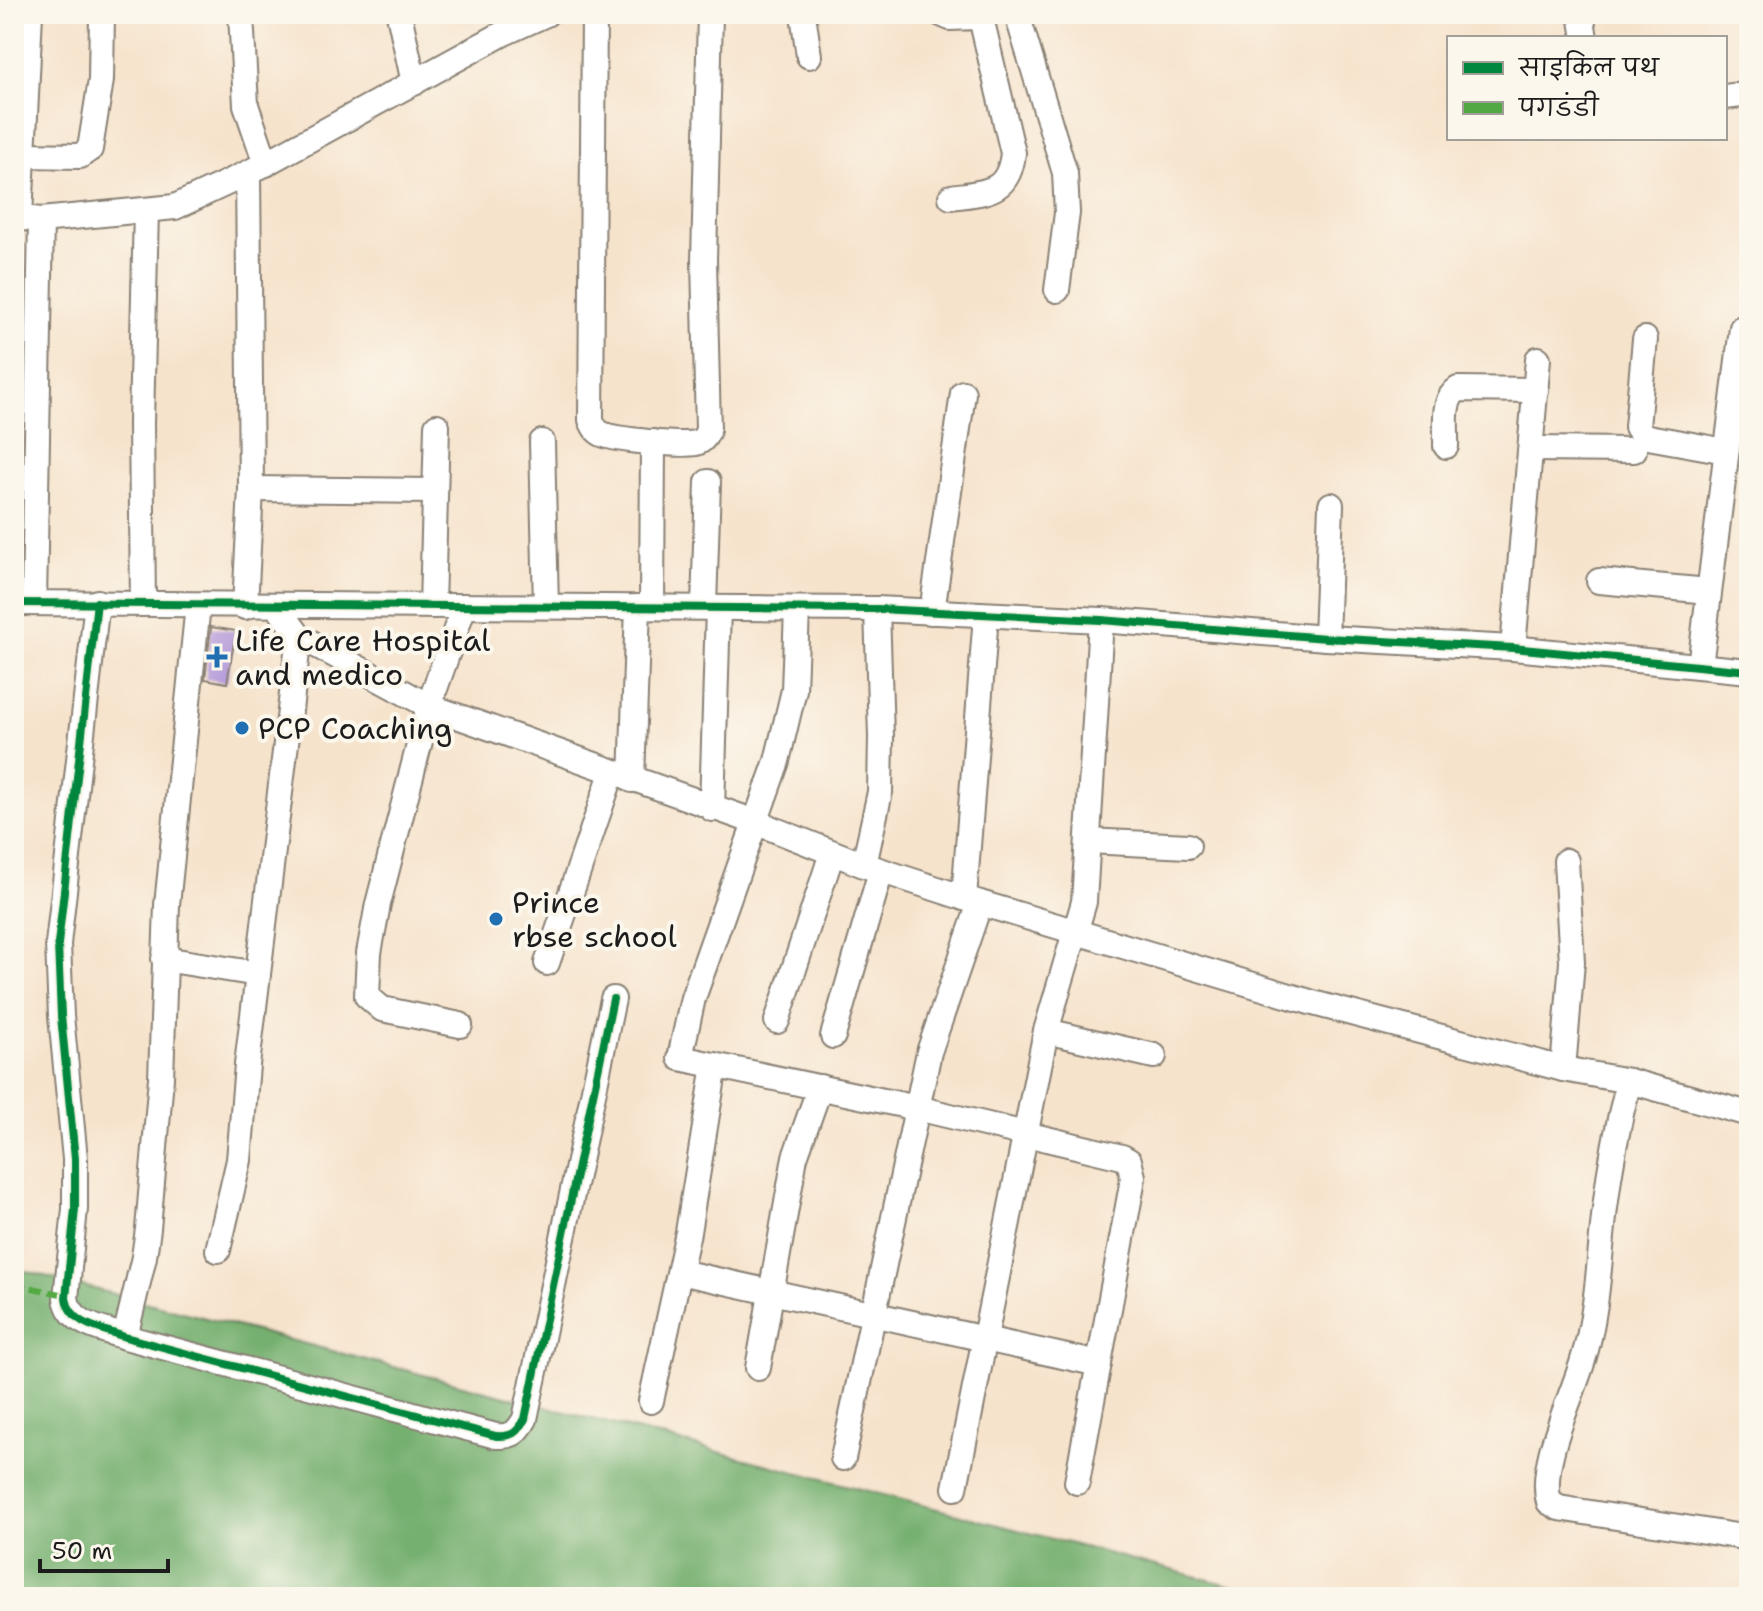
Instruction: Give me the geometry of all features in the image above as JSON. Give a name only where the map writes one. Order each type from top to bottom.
[{"type":"street","points":[[30,14],[24,155],[24,603],[245,607],[877,609],[1101,620],[1326,638],[1513,648],[1749,671]]},
{"type":"street","points":[[24,155],[80,156],[90,149],[101,80],[102,14]]},
{"type":"street","points":[[241,14],[246,105],[257,169],[251,489],[245,607]]},
{"type":"street","points":[[399,14],[414,83]]},
{"type":"street","points":[[25,218],[175,207],[257,169],[414,83],[502,23],[546,14]]},
{"type":"street","points":[[594,14],[591,420],[595,430],[606,436],[697,443],[705,438],[708,430],[704,260],[710,14]]},
{"type":"street","points":[[803,14],[809,56]]},
{"type":"street","points":[[941,14],[950,18],[977,17],[982,22],[1013,153],[1012,169],[1003,183],[990,191],[951,197]]},
{"type":"street","points":[[1017,14],[1065,173],[1067,213],[1057,290]]},
{"type":"street","points":[[1581,14],[1585,36]]},
{"type":"street","points":[[1727,97],[1749,94]]},
{"type":"street","points":[[143,604],[141,423],[146,210]]},
{"type":"street","points":[[1700,666],[1742,328]]},
{"type":"street","points":[[1645,339],[1637,427],[1642,434],[1726,451]]},
{"type":"street","points":[[1513,648],[1538,359]]},
{"type":"street","points":[[1446,446],[1447,402],[1458,389],[1536,390]]},
{"type":"street","points":[[932,612],[963,393]]},
{"type":"street","points":[[432,606],[437,426]]},
{"type":"street","points":[[542,442],[546,606]]},
{"type":"street","points":[[547,963],[622,776],[645,607],[653,442]]},
{"type":"street","points":[[1531,449],[1634,450]]},
{"type":"street","points":[[708,482],[712,809]]},
{"type":"street","points":[[251,489],[435,491]]},
{"type":"street","points":[[1326,638],[1331,505]]},
{"type":"street","points":[[1599,581],[1709,591]]},
{"type":"street","points":[[97,602],[58,944],[75,1173],[75,1209],[66,1298],[67,1307],[83,1322],[125,1337],[496,1436],[508,1437],[518,1431],[525,1419],[613,999]]},
{"type":"street","points":[[125,1337],[148,1229],[161,1078],[167,905],[198,605]]},
{"type":"street","points":[[277,606],[299,636],[429,706],[755,822],[872,868],[1313,1003],[1749,1114]]},
{"type":"street","points":[[460,1025],[382,1009],[367,996],[369,953],[378,904],[429,706],[464,606]]},
{"type":"street","points":[[797,609],[794,690],[771,781],[693,998],[680,1058],[1025,1132],[1129,1161],[1132,1168],[1131,1190],[1077,1482]]},
{"type":"street","points":[[833,1036],[872,868],[880,792],[877,609]]},
{"type":"street","points":[[843,1458],[917,1108],[972,901],[986,615]]},
{"type":"street","points":[[955,1488],[1046,1031],[1084,902],[1101,620]]},
{"type":"street","points":[[218,1250],[239,1160],[299,636]]},
{"type":"street","points":[[1088,841],[1188,846]]},
{"type":"street","points":[[777,1021],[832,853]]},
{"type":"street","points":[[1563,1069],[1572,962],[1566,861]]},
{"type":"street","points":[[164,959],[258,974]]},
{"type":"street","points":[[1046,1031],[1154,1056]]},
{"type":"street","points":[[651,1401],[696,1189],[715,1065]]},
{"type":"street","points":[[1629,1081],[1609,1174],[1589,1341],[1560,1426],[1546,1492],[1549,1502],[1559,1508],[1749,1538]]},
{"type":"street","points":[[758,1368],[795,1157],[820,1087]]},
{"type":"street","points":[[680,1272],[1099,1364]]},
{"type":"green space","points":[[14,1268],[1275,1597],[14,1597]]},
{"type":"building","points":[[211,627],[236,631],[227,683],[205,679]]},
{"type":"marked path","points":[[14,1284],[65,1295],[66,1298]]},
{"type":"cycle path","points":[[97,602],[58,944],[61,1016],[75,1159],[75,1209],[66,1298],[69,1307],[81,1320],[125,1337],[496,1436],[514,1433],[525,1419],[613,999]]},
{"type":"cycle path","points":[[14,603],[877,609],[1101,620],[1326,638],[1513,648],[1749,671]]},
{"type":"place","name":"Life Care Hospital and medico","points":[[217,657]]},
{"type":"place","name":"PCP Coaching","points":[[242,728]]},
{"type":"place","name":"Prince rbse school","points":[[496,919]]}]
